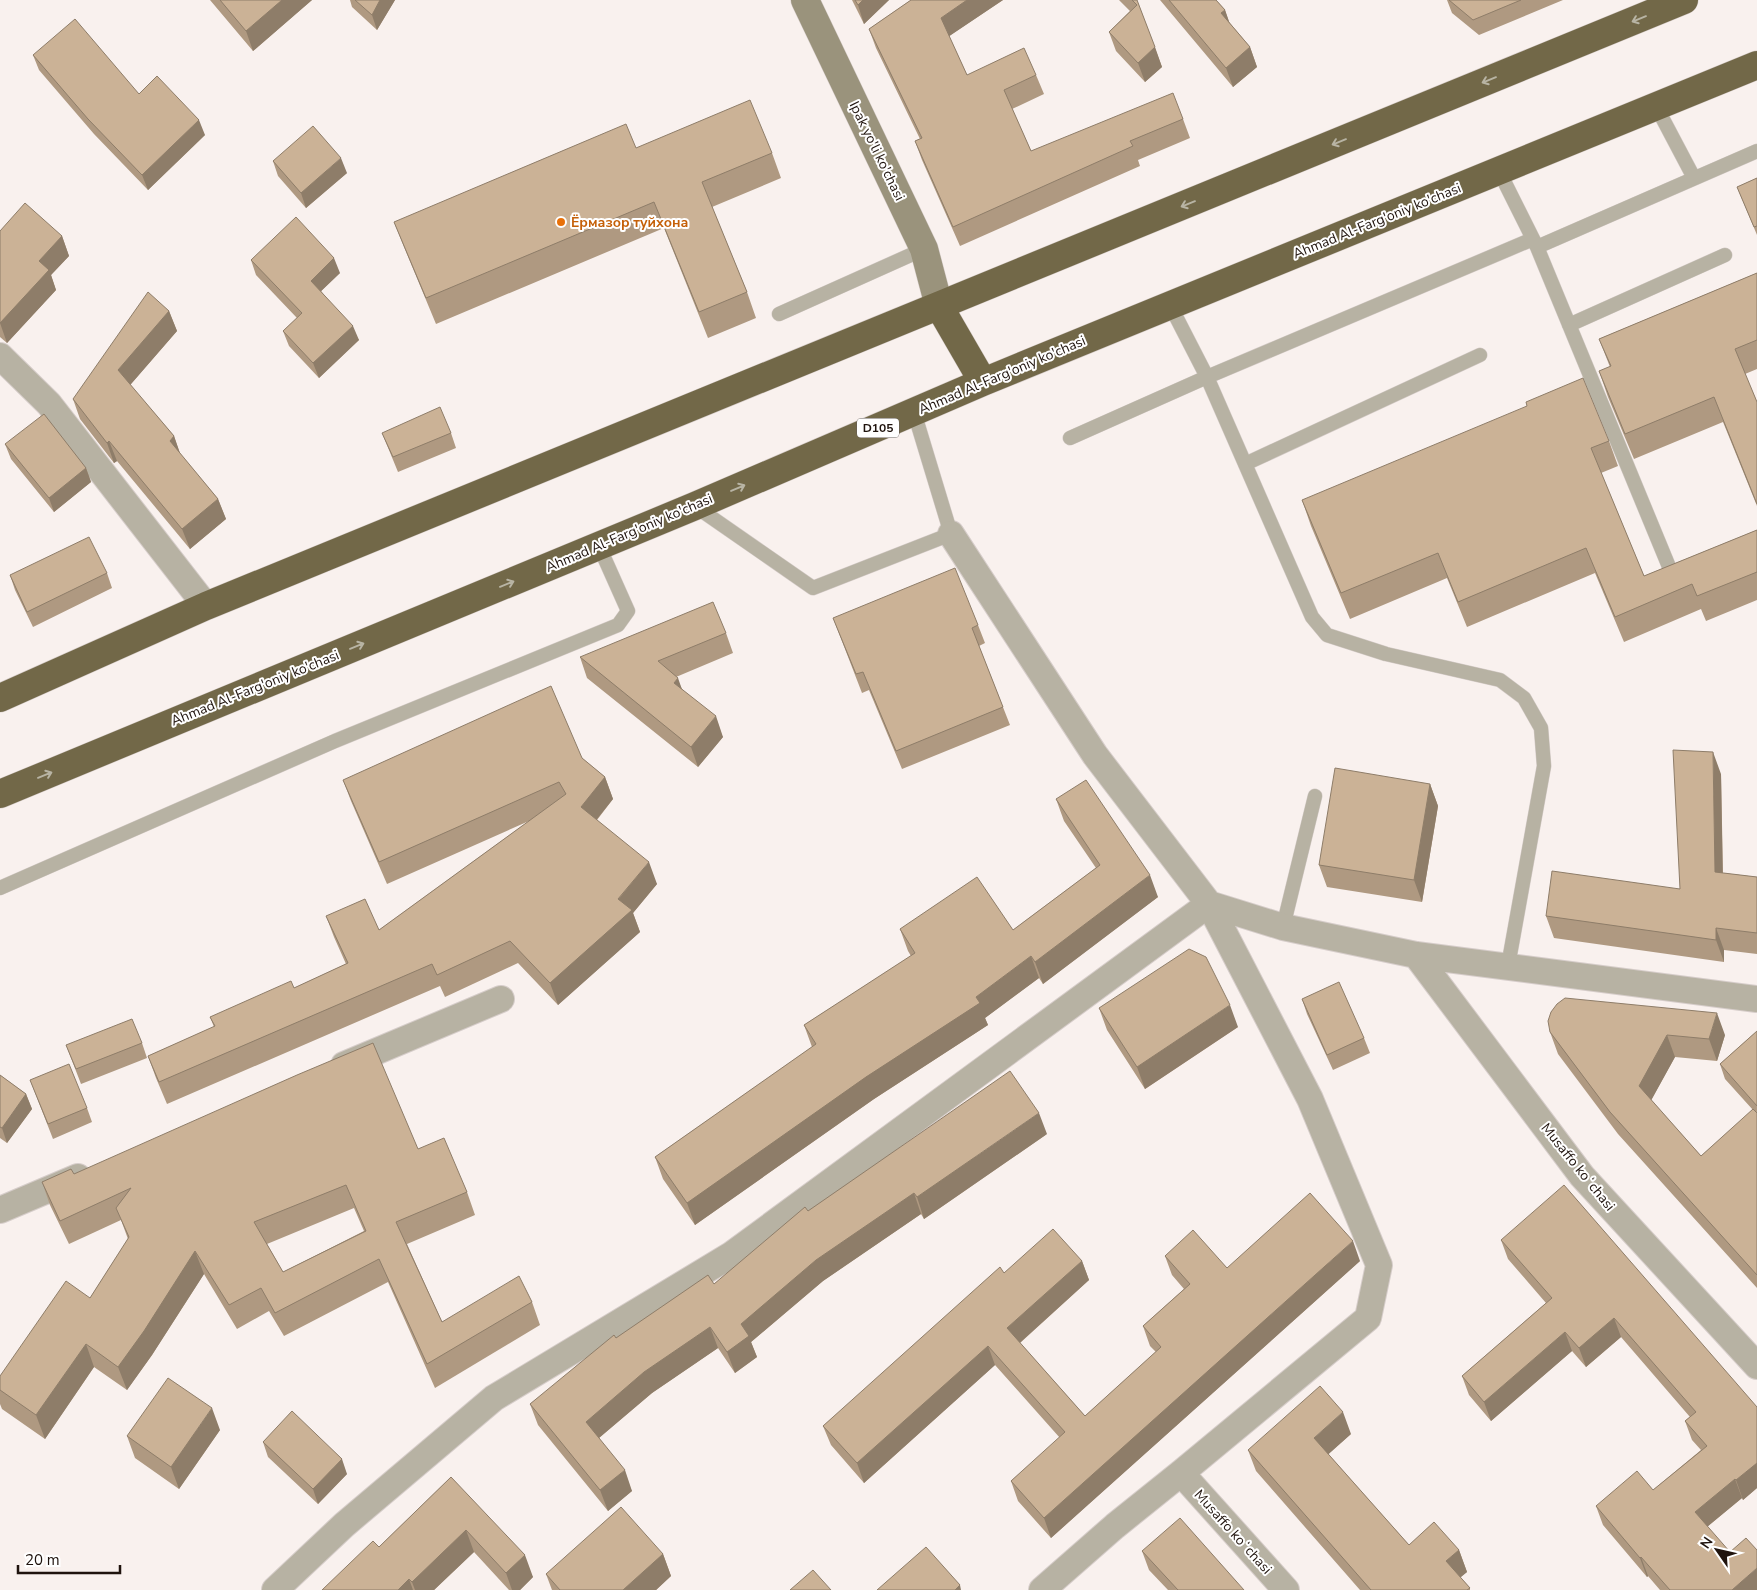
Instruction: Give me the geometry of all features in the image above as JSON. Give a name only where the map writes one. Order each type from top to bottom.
[{"type":"highway","points":[[0,698],[206,606],[1684,0]]},
{"type":"highway","name":"Ahmad Al-Farg'oniy ko'chasi","points":[[0,794],[695,506],[983,382],[1757,65]]},
{"type":"highway","points":[[939,306],[983,382]]},
{"type":"main road","name":"Ipak yo'li ko'chasi","points":[[805,0],[924,249],[939,306]]},
{"type":"street","points":[[0,356],[49,404],[206,606]]},
{"type":"street","points":[[951,534],[1095,755],[1209,904],[1310,1100],[1379,1265],[1368,1318],[1181,1474],[1115,1526],[1042,1590]]},
{"type":"street","points":[[1209,904],[1283,927],[1416,955],[1757,999]]},
{"type":"street","points":[[275,1590],[344,1524],[494,1398],[731,1255],[1209,904]]},
{"type":"street","name":"Musaffo koʻchasi","points":[[1416,955],[1582,1176],[1757,1366]]},
{"type":"street","points":[[319,1076],[502,999]]},
{"type":"street","points":[[0,1210],[100,1168]]},
{"type":"street","name":"Musaffo koʻchasi","points":[[1181,1474],[1286,1590]]},
{"type":"lane","points":[[1656,106],[1694,178]]},
{"type":"lane","points":[[1070,438],[1207,377],[1757,151]]},
{"type":"lane","points":[[1499,171],[1535,243],[1672,574]]},
{"type":"lane","points":[[779,314],[924,249]]},
{"type":"lane","points":[[1569,326],[1725,256]]},
{"type":"lane","points":[[1170,305],[1207,377],[1312,617],[1327,636],[1386,654],[1500,680],[1524,698],[1541,728],[1544,766],[1508,966]]},
{"type":"lane","points":[[1245,464],[1480,355]]},
{"type":"lane","points":[[695,506],[813,588],[951,534],[914,412]]},
{"type":"lane","points":[[0,888],[335,741],[618,625],[628,611],[599,546]]},
{"type":"lane","points":[[1283,927],[1315,796]]},
{"type":"building","points":[[220,0],[282,0],[246,31]]},
{"type":"building","points":[[355,0],[380,0],[372,15]]},
{"type":"building","points":[[855,0],[863,0],[858,5]]},
{"type":"building","points":[[911,0],[967,0],[941,18],[967,75],[1024,48],[1036,75],[1004,90],[1031,151],[1173,93],[1183,119],[1130,141],[1133,146],[953,227],[915,141],[922,138],[869,29]]},
{"type":"building","points":[[1132,0],[1137,0],[1155,47],[1138,63],[1109,32],[1137,5]]},
{"type":"building","points":[[1169,0],[1216,0],[1225,10],[1221,13],[1250,47],[1226,68]]},
{"type":"building","points":[[1449,0],[1521,0],[1473,20]]},
{"type":"building","points":[[75,19],[139,94],[157,76],[199,120],[142,175],[88,119],[33,55]]},
{"type":"building","points":[[750,100],[772,153],[702,182],[747,292],[699,312],[654,202],[426,298],[394,222],[626,124],[636,148]]},
{"type":"building","points":[[313,126],[341,158],[301,193],[273,161]]},
{"type":"building","points":[[1757,178],[1757,226],[1754,227],[1737,187]]},
{"type":"building","points":[[25,203],[62,236],[39,261],[49,270],[0,323],[0,231]]},
{"type":"building","points":[[296,217],[334,258],[311,281],[353,326],[313,363],[283,331],[302,313],[251,260]]},
{"type":"building","points":[[1757,273],[1757,340],[1735,349],[1757,402],[1757,504],[1714,397],[1625,434],[1599,371],[1611,366],[1599,339]]},
{"type":"building","points":[[148,292],[169,311],[118,370],[174,436],[170,441],[218,499],[182,529],[109,441],[107,443],[73,399]]},
{"type":"building","points":[[1583,378],[1609,441],[1591,448],[1644,576],[1757,530],[1757,572],[1697,596],[1692,584],[1615,617],[1586,548],[1458,602],[1438,553],[1341,593],[1302,500],[1527,406],[1526,402]]},
{"type":"building","points":[[440,407],[451,433],[393,457],[382,433]]},
{"type":"building","points":[[44,414],[86,468],[49,498],[5,444]]},
{"type":"building","points":[[89,537],[107,573],[27,612],[10,575]]},
{"type":"building","points":[[955,568],[978,625],[972,628],[1003,707],[896,751],[863,672],[856,674],[833,618]]},
{"type":"building","points":[[713,602],[726,633],[658,661],[678,678],[674,683],[716,716],[691,747],[580,657]]},
{"type":"building","points":[[551,686],[582,758],[605,777],[581,807],[649,862],[618,899],[632,910],[550,983],[510,941],[437,975],[432,964],[159,1082],[148,1056],[215,1026],[210,1017],[291,981],[294,988],[348,963],[326,916],[365,899],[379,930],[566,794],[559,782],[379,862],[343,780]]},
{"type":"building","points":[[1673,750],[1713,752],[1715,872],[1757,877],[1757,933],[1716,928],[1716,940],[1546,916],[1552,871],[1680,889]]},
{"type":"building","points":[[1335,768],[1430,784],[1414,880],[1319,865]]},
{"type":"building","points":[[1086,780],[1150,875],[1035,962],[1031,956],[976,997],[980,1003],[866,1077],[687,1203],[655,1157],[816,1044],[804,1025],[915,953],[900,929],[977,877],[1013,930],[1100,865],[1056,799]]},
{"type":"building","points":[[1189,949],[1206,957],[1230,1005],[1137,1067],[1099,1008]]},
{"type":"building","points":[[1339,982],[1364,1038],[1327,1055],[1302,999]]},
{"type":"building","points":[[1565,998],[1717,1013],[1709,1039],[1667,1035],[1639,1086],[1701,1156],[1753,1109],[1757,1113],[1757,1275],[1610,1112],[1550,1032],[1548,1021],[1551,1012]]},
{"type":"building","points":[[132,1019],[142,1043],[76,1069],[66,1045]]},
{"type":"building","points":[[1757,1031],[1757,1106],[1720,1064]]},
{"type":"building","points":[[373,1043],[418,1149],[444,1138],[467,1192],[396,1222],[442,1322],[519,1276],[532,1302],[427,1364],[379,1259],[275,1313],[261,1288],[229,1305],[195,1251],[144,1331],[118,1367],[86,1344],[36,1415],[0,1390],[0,1376],[66,1281],[90,1298],[129,1237],[116,1208],[131,1188],[60,1221],[42,1182],[71,1169],[74,1174]],"holes":[[[346,1185],[366,1231],[283,1272],[254,1222]]]},
{"type":"building","points":[[69,1064],[87,1108],[48,1124],[30,1080]]},
{"type":"building","points":[[1010,1071],[1039,1113],[917,1197],[914,1193],[816,1260],[741,1324],[749,1336],[727,1352],[710,1327],[644,1372],[586,1422],[625,1470],[600,1490],[530,1404],[614,1335],[616,1338],[708,1275],[714,1284],[805,1207],[808,1211]]},
{"type":"building","points":[[0,1075],[26,1094],[2,1128],[0,1127]]},
{"type":"building","points":[[1564,1185],[1757,1407],[1757,1463],[1695,1512],[1730,1552],[1746,1538],[1757,1550],[1757,1568],[1732,1590],[1670,1590],[1596,1506],[1637,1471],[1653,1490],[1707,1446],[1685,1421],[1696,1412],[1614,1318],[1579,1348],[1565,1332],[1484,1402],[1462,1376],[1552,1298],[1501,1240]]},
{"type":"building","points":[[1310,1193],[1353,1241],[1044,1518],[1011,1481],[1065,1432],[988,1346],[857,1463],[823,1426],[1000,1267],[1004,1273],[1053,1229],[1082,1261],[1007,1328],[1085,1416],[1161,1347],[1143,1326],[1190,1284],[1165,1256],[1193,1230],[1227,1268]]},
{"type":"building","points":[[168,1378],[212,1408],[171,1467],[127,1436]]},
{"type":"building","points":[[1320,1386],[1343,1412],[1314,1438],[1409,1545],[1434,1522],[1459,1550],[1446,1561],[1470,1588],[1467,1590],[1371,1590],[1248,1450]]},
{"type":"building","points":[[292,1411],[342,1459],[313,1489],[263,1442]]},
{"type":"building","points":[[451,1477],[525,1555],[506,1573],[466,1530],[412,1582],[409,1579],[398,1590],[322,1590],[373,1541],[379,1547]]},
{"type":"building","points":[[621,1507],[663,1554],[623,1590],[560,1590],[546,1574]]},
{"type":"building","points":[[1180,1518],[1244,1590],[1178,1590],[1142,1551]]},
{"type":"building","points":[[926,1547],[960,1585],[955,1590],[877,1590]]},
{"type":"building","points":[[813,1570],[831,1590],[790,1590]]},
{"type":"place","name":"Ёрмазор туйхона","points":[[561,222]]}]
